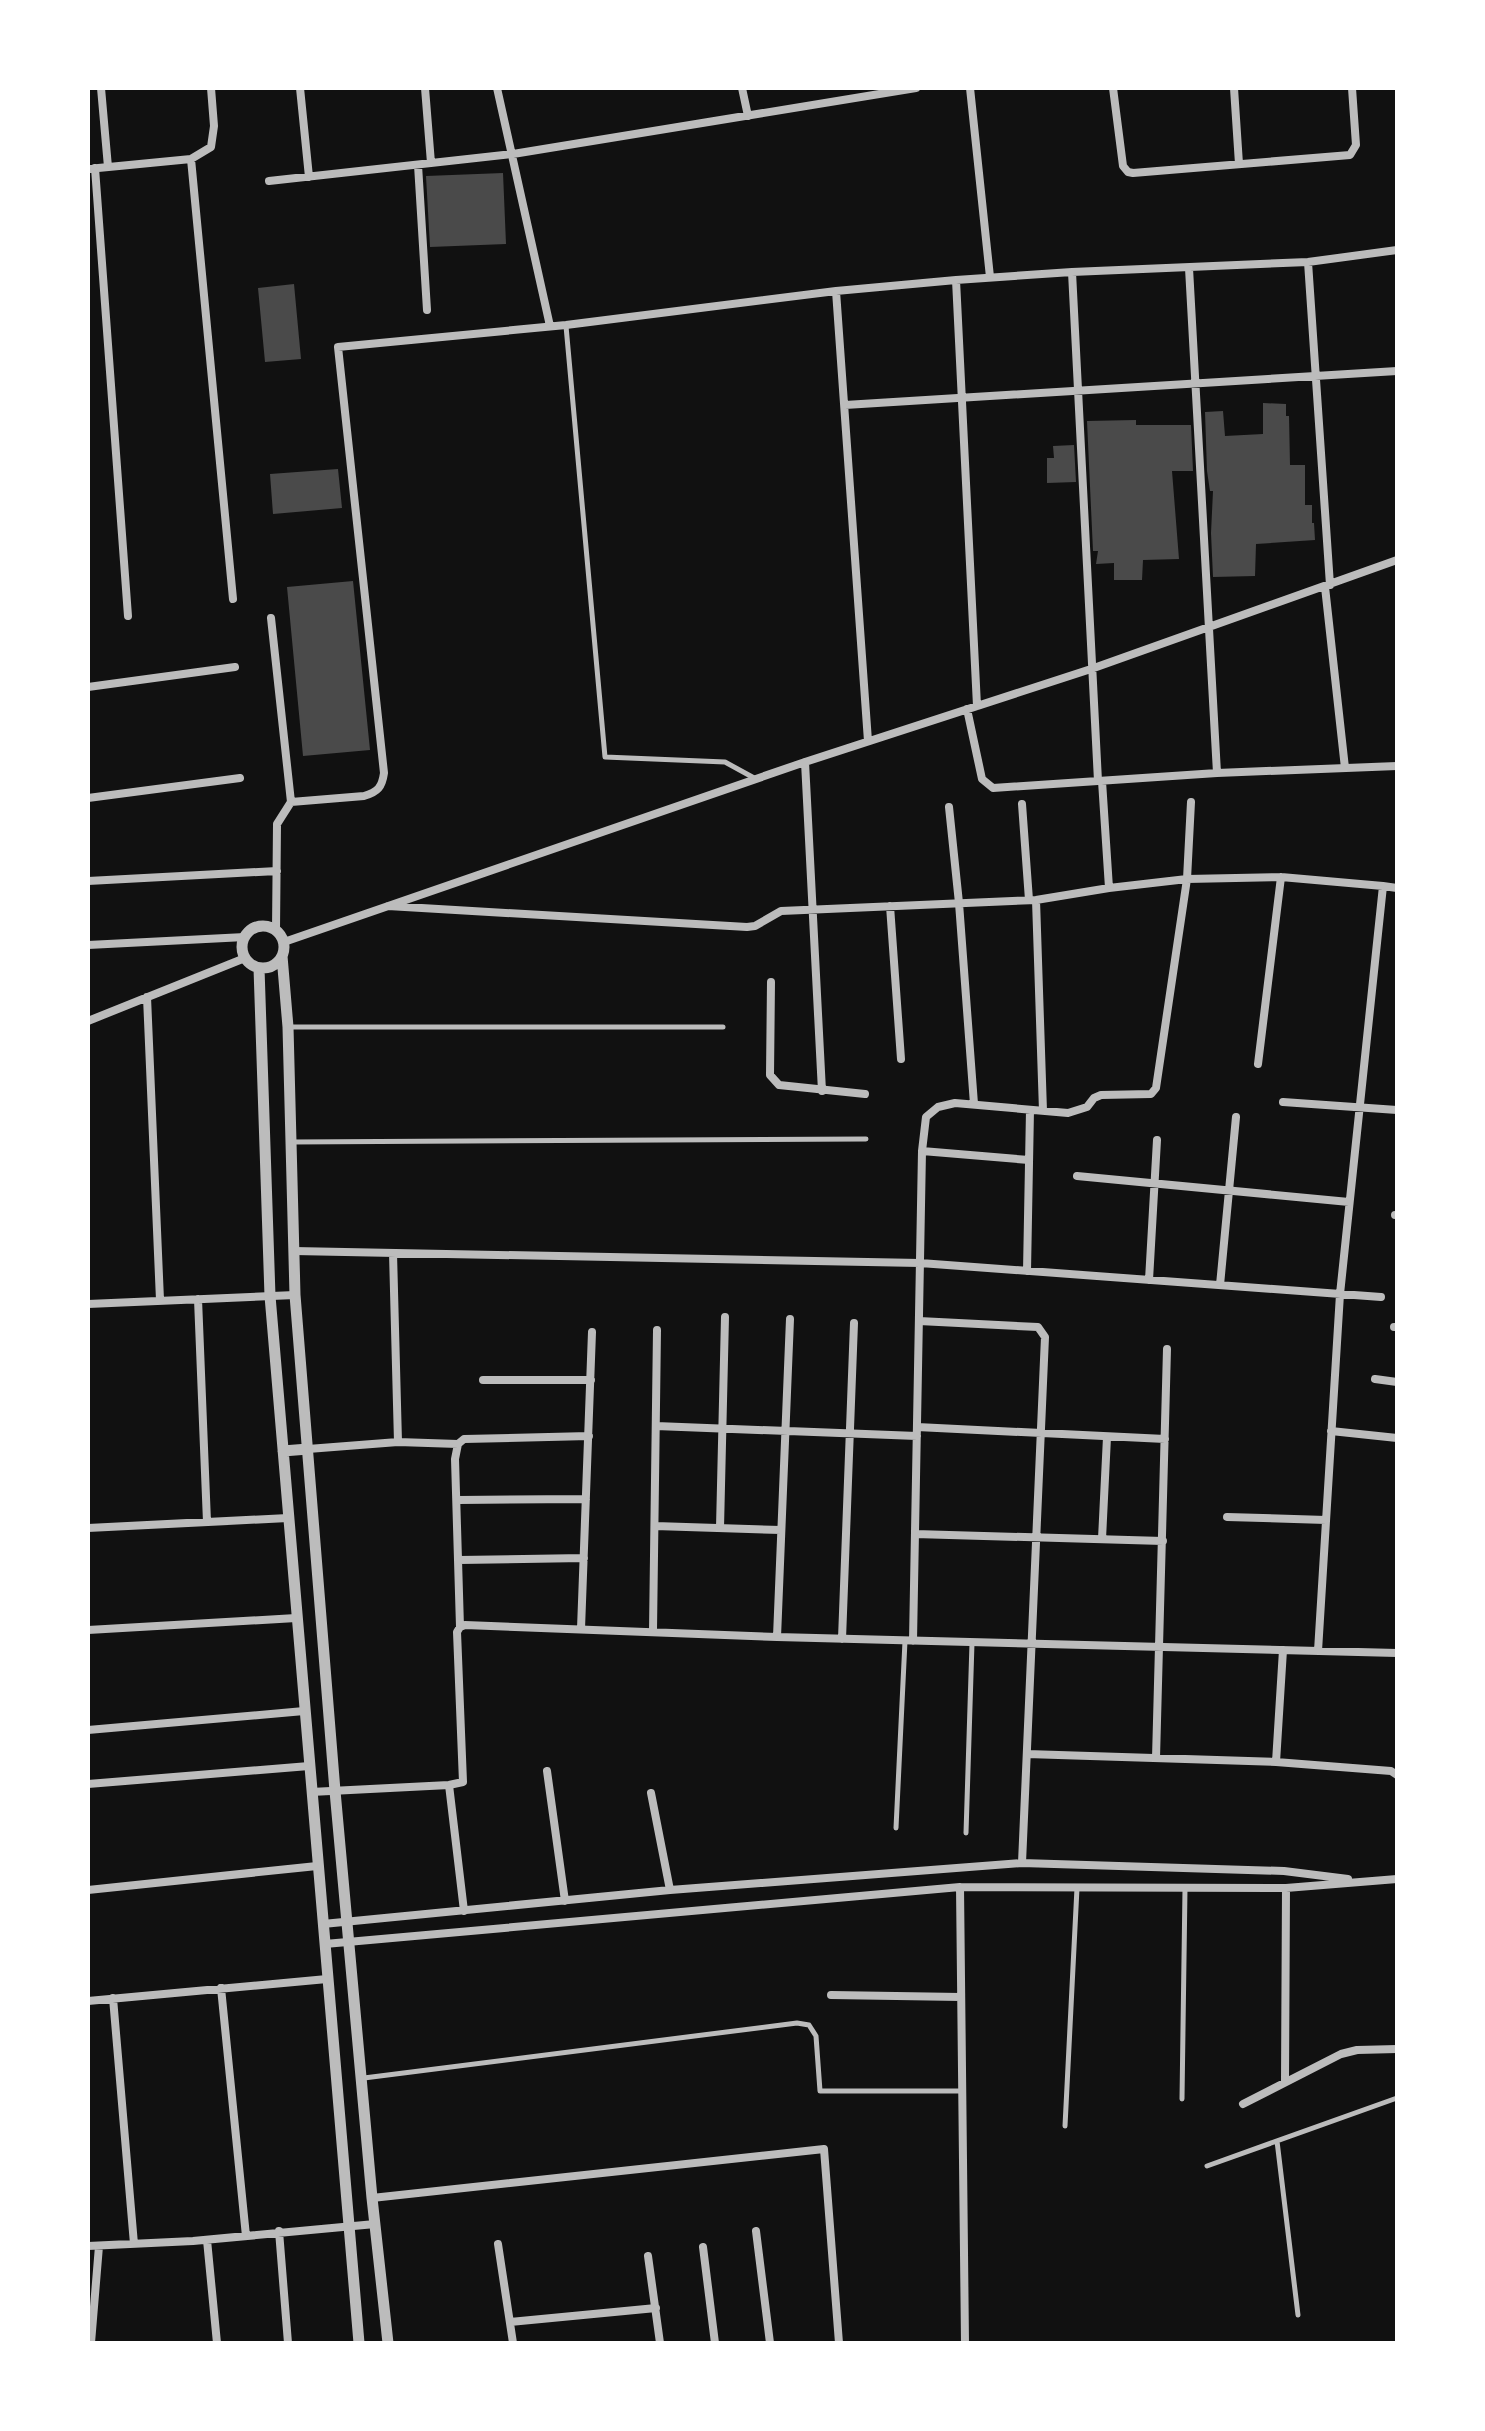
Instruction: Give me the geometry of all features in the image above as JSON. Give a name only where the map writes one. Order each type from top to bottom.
[{"type":"street","points":[[101,88],[108,167]]},
{"type":"street","points":[[128,616],[91,168],[191,159],[211,147],[214,126],[211,88]]},
{"type":"street","points":[[300,88],[309,177]]},
{"type":"street","points":[[425,88],[431,163]]},
{"type":"street","points":[[497,88],[550,326]]},
{"type":"street","points":[[742,88],[748,116]]},
{"type":"street","points":[[269,181],[513,154],[916,88]]},
{"type":"street","points":[[970,88],[990,277]]},
{"type":"street","points":[[1113,88],[1123,166],[1128,172],[1350,155],[1356,145],[1352,88]]},
{"type":"street","points":[[1234,88],[1239,164]]},
{"type":"street","points":[[191,159],[233,599]]},
{"type":"street","points":[[418,165],[427,310]]},
{"type":"street","points":[[291,802],[374,793],[382,786],[384,773],[338,347],[566,325],[836,291],[956,280],[1308,262],[1397,250]]},
{"type":"street","points":[[1308,262],[1328,586],[1345,768]]},
{"type":"street","points":[[1189,268],[1217,773]]},
{"type":"street","points":[[1072,272],[1091,669],[1109,888]]},
{"type":"street","points":[[956,280],[977,706]]},
{"type":"street","points":[[836,291],[868,741]]},
{"type":"street","points":[[845,405],[1397,371]]},
{"type":"street","points":[[284,942],[805,762],[1091,669],[1397,560]]},
{"type":"street","points":[[271,618],[291,802],[277,824],[276,930],[284,942],[282,956],[288,1027],[295,1295],[335,1791],[388,2343]]},
{"type":"street","points":[[88,687],[235,667]]},
{"type":"street","points":[[967,709],[982,779],[985,784],[1001,788],[1217,773],[1397,766]]},
{"type":"street","points":[[805,762],[822,1091]]},
{"type":"street","points":[[88,798],[240,778]]},
{"type":"street","points":[[909,1641],[915,1534],[922,1151],[926,1117],[930,1111],[955,1103],[1078,1112],[1101,1095],[1151,1094],[1156,1088],[1187,879],[1191,802]]},
{"type":"street","points":[[1022,804],[1032,900],[1043,1111]]},
{"type":"street","points":[[949,807],[974,1104]]},
{"type":"street","points":[[88,881],[277,871]]},
{"type":"street","points":[[388,906],[747,927],[755,926],[781,911],[1032,900],[1187,879],[1281,877],[1397,888]]},
{"type":"street","points":[[1258,1064],[1281,877]]},
{"type":"street","points":[[1318,1651],[1340,1294],[1383,886]]},
{"type":"street","points":[[890,906],[901,1059]]},
{"type":"street","points":[[276,930],[259,927],[251,930],[245,937],[242,951],[245,958],[259,968],[270,968],[282,956]]},
{"type":"street","points":[[88,945],[245,937]]},
{"type":"street","points":[[88,1021],[245,958]]},
{"type":"street","points":[[259,968],[270,1296],[359,2343]]},
{"type":"street","points":[[771,982],[770,1075],[779,1085],[865,1094]]},
{"type":"street","points":[[147,997],[160,1300]]},
{"type":"street","points":[[1283,1102],[1397,1110]]},
{"type":"street","points":[[1027,1271],[1030,1110]]},
{"type":"street","points":[[1220,1285],[1236,1117]]},
{"type":"street","points":[[1149,1280],[1157,1140]]},
{"type":"street","points":[[922,1151],[1029,1160]]},
{"type":"street","points":[[1077,1176],[1349,1202]]},
{"type":"street","points":[[294,1251],[920,1263],[1381,1297]]},
{"type":"street","points":[[393,1253],[398,1442]]},
{"type":"street","points":[[88,1304],[295,1295]]},
{"type":"street","points":[[198,1299],[207,1522]]},
{"type":"street","points":[[720,1528],[725,1317]]},
{"type":"street","points":[[777,1637],[790,1319]]},
{"type":"street","points":[[919,1321],[1038,1327],[1045,1337],[1022,1863]]},
{"type":"street","points":[[842,1639],[854,1323]]},
{"type":"street","points":[[653,1631],[657,1330]]},
{"type":"street","points":[[581,1629],[592,1332]]},
{"type":"street","points":[[1156,1758],[1167,1349]]},
{"type":"street","points":[[1375,1379],[1397,1382]]},
{"type":"street","points":[[483,1380],[591,1380]]},
{"type":"street","points":[[656,1426],[1165,1439]]},
{"type":"street","points":[[1331,1431],[1397,1438]]},
{"type":"street","points":[[311,1792],[463,1782],[457,1632],[460,1627],[455,1459],[458,1444],[464,1439],[589,1436]]},
{"type":"street","points":[[1102,1539],[1107,1437]]},
{"type":"street","points":[[283,1451],[398,1442],[458,1444]]},
{"type":"street","points":[[458,1500],[586,1499]]},
{"type":"street","points":[[1227,1517],[1326,1520]]},
{"type":"street","points":[[88,1528],[288,1518]]},
{"type":"street","points":[[655,1526],[781,1530]]},
{"type":"street","points":[[915,1534],[1163,1541]]},
{"type":"street","points":[[459,1560],[584,1558]]},
{"type":"street","points":[[88,1630],[296,1618]]},
{"type":"street","points":[[460,1627],[1397,1653]]},
{"type":"street","points":[[1276,1762],[1283,1650]]},
{"type":"street","points":[[88,1730],[304,1711]]},
{"type":"street","points":[[1027,1754],[1276,1762],[1397,1774]]},
{"type":"street","points":[[88,1784],[309,1766]]},
{"type":"street","points":[[547,1771],[565,1901]]},
{"type":"street","points":[[449,1785],[464,1911]]},
{"type":"street","points":[[651,1793],[670,1890]]},
{"type":"street","points":[[323,1924],[670,1890],[1022,1863],[1284,1871],[1365,1881]]},
{"type":"street","points":[[88,1890],[317,1866]]},
{"type":"street","points":[[325,1944],[960,1887],[1286,1888],[1397,1879]]},
{"type":"street","points":[[960,1887],[965,2343]]},
{"type":"street","points":[[1285,2081],[1286,1888]]},
{"type":"street","points":[[88,2001],[327,1979]]},
{"type":"street","points":[[221,1988],[246,2236]]},
{"type":"street","points":[[831,1995],[961,1997]]},
{"type":"street","points":[[113,1998],[134,2244]]},
{"type":"street","points":[[1243,2104],[1341,2054],[1357,2050],[1397,2049]]},
{"type":"street","points":[[372,2198],[824,2149],[839,2343]]},
{"type":"street","points":[[88,2246],[207,2240],[375,2224]]},
{"type":"street","points":[[279,2231],[288,2343]]},
{"type":"street","points":[[756,2231],[770,2343]]},
{"type":"street","points":[[207,2240],[217,2343]]},
{"type":"street","points":[[498,2244],[513,2343]]},
{"type":"street","points":[[91,2343],[99,2246]]},
{"type":"street","points":[[703,2247],[715,2343]]},
{"type":"street","points":[[648,2256],[660,2343]]},
{"type":"street","points":[[510,2322],[656,2308]]},
{"type":"lane","points":[[566,325],[605,757],[725,762],[756,779]]},
{"type":"lane","points":[[288,1027],[723,1027]]},
{"type":"lane","points":[[291,1142],[866,1139]]},
{"type":"lane","points":[[896,1828],[909,1641]]},
{"type":"lane","points":[[966,1833],[972,1643]]},
{"type":"lane","points":[[1065,2126],[1077,1887]]},
{"type":"lane","points":[[1182,2099],[1185,1889]]},
{"type":"lane","points":[[361,2078],[797,2023],[809,2025],[816,2036],[820,2091],[962,2091]]},
{"type":"lane","points":[[1207,2166],[1397,2098]]},
{"type":"lane","points":[[1277,2141],[1298,2315]]},
{"type":"building","points":[[503,173],[506,244],[430,247],[426,176]]},
{"type":"building","points":[[294,284],[301,359],[265,362],[258,288]]},
{"type":"building","points":[[1263,403],[1286,404],[1290,465],[1305,465],[1305,505],[1312,505],[1315,540],[1256,544],[1255,576],[1213,577],[1213,491],[1210,491],[1207,471],[1205,412],[1223,411],[1225,436],[1263,434]]},
{"type":"building","points":[[1136,420],[1136,425],[1191,425],[1193,471],[1172,471],[1179,559],[1143,560],[1142,580],[1114,580],[1114,563],[1096,564],[1098,551],[1093,551],[1087,421]]},
{"type":"building","points":[[1074,445],[1076,482],[1047,483],[1047,458],[1054,458],[1053,446]]},
{"type":"building","points":[[338,469],[342,508],[273,514],[270,474]]},
{"type":"building","points":[[353,581],[370,750],[303,756],[287,587]]}]
